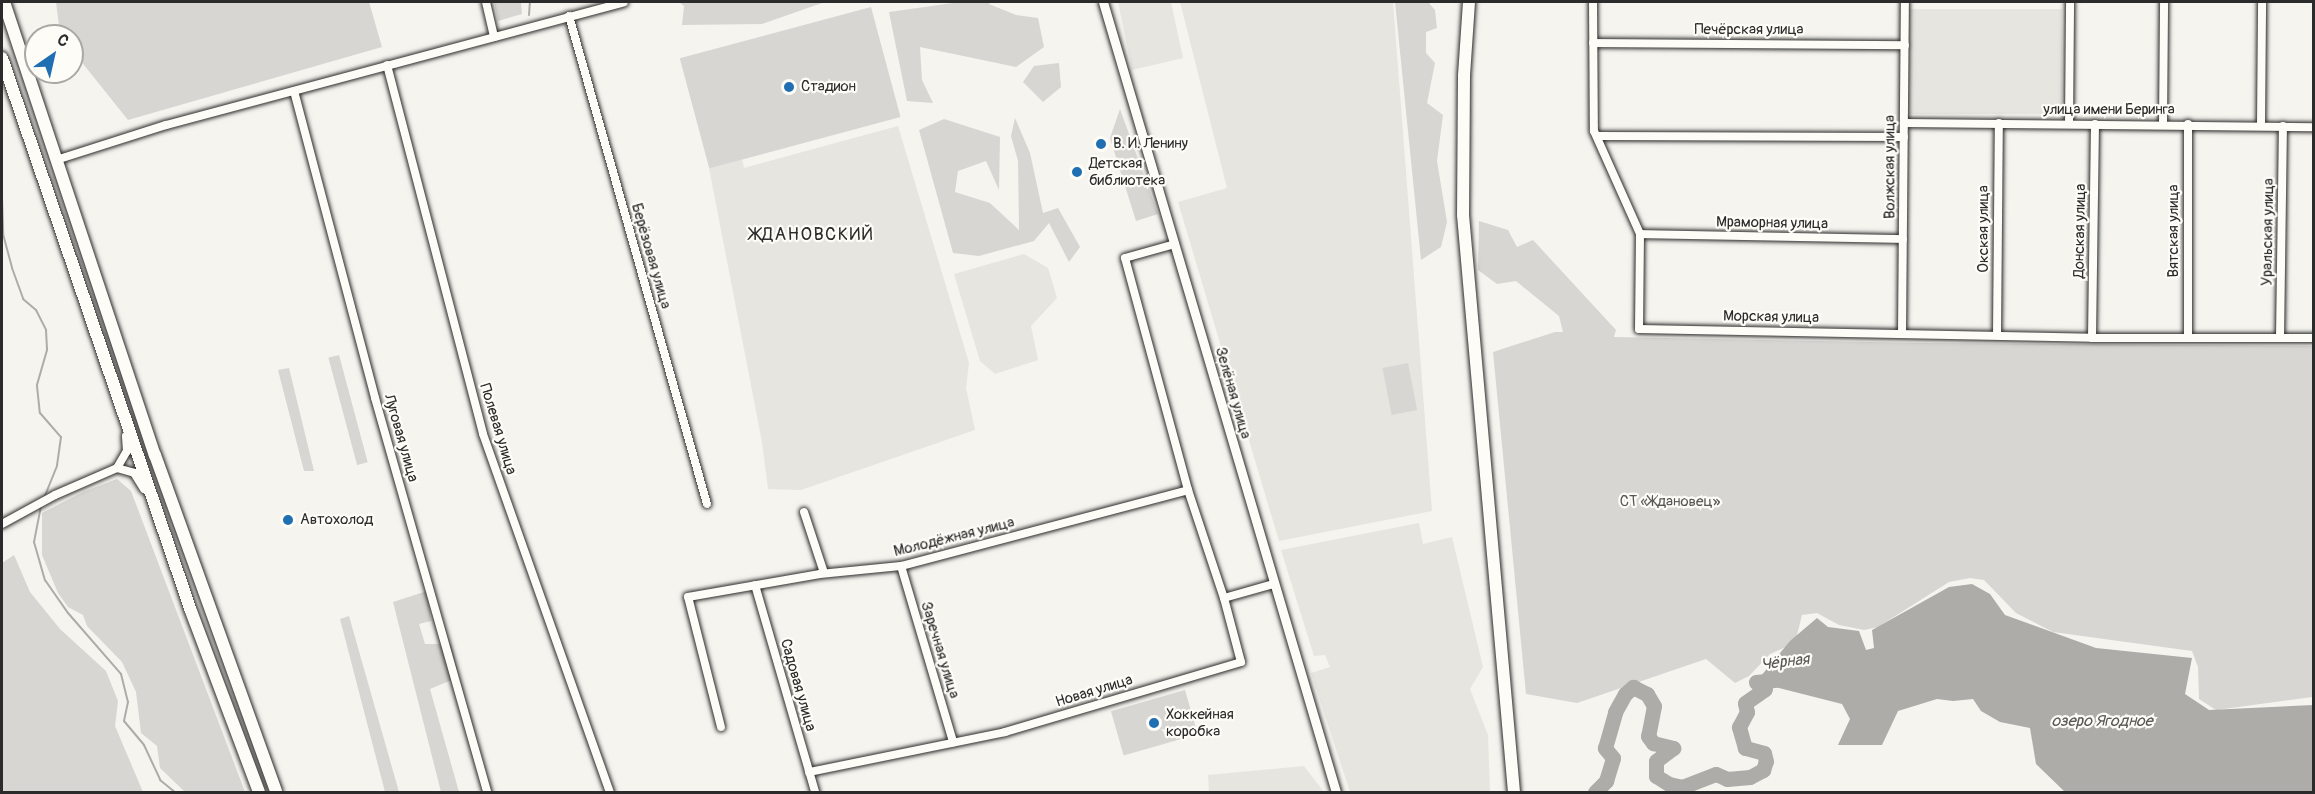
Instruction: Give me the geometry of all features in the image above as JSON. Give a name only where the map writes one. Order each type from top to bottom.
[{"type":"main road","points":[[4,2],[207,605],[276,792]]},
{"type":"main road","points":[[1469,2],[1464,76],[1462,215],[1514,792]]},
{"type":"main road","points":[[2,58],[160,520],[259,792]]},
{"type":"street","points":[[486,2],[494,37]]},
{"type":"street","points":[[56,160],[166,125],[624,2]]},
{"type":"street","name":"Зелёная улица","points":[[1103,2],[1336,792]]},
{"type":"street","points":[[1593,2],[1594,130],[1640,234]]},
{"type":"street","name":"Волжская улица","points":[[1902,333],[1905,2]]},
{"type":"street","points":[[2069,124],[2070,2]]},
{"type":"street","points":[[2163,124],[2164,2]]},
{"type":"street","points":[[2260,126],[2262,2]]},
{"type":"street","name":"Берёзовая улица","points":[[569,16],[707,504]]},
{"type":"street","name":"Печёрская улица","points":[[1593,43],[1905,45]]},
{"type":"street","name":"Полевая улица","points":[[387,66],[483,434],[610,792]]},
{"type":"street","name":"Луговая улица","points":[[294,91],[375,398],[487,792]]},
{"type":"street","name":"улица имени Беринга","points":[[1904,123],[2313,127]]},
{"type":"street","name":"Окская улица","points":[[1997,335],[1998,123]]},
{"type":"street","name":"Донская улица","points":[[2092,338],[2095,124]]},
{"type":"street","name":"Вятская улица","points":[[2187,338],[2188,124]]},
{"type":"street","name":"Уральская улица","points":[[2280,338],[2283,126]]},
{"type":"street","points":[[1597,136],[1904,137]]},
{"type":"street","name":"Морская улица","points":[[1640,234],[1639,329],[2092,338],[2313,338]]},
{"type":"street","name":"Мраморная улица","points":[[1640,234],[1903,239]]},
{"type":"street","points":[[1175,244],[1125,258],[1188,490],[1224,598],[1273,584]]},
{"type":"street","points":[[2,524],[55,495],[117,468],[124,458],[128,444],[117,393]]},
{"type":"street","points":[[117,468],[127,470],[138,477],[160,520]]},
{"type":"street","name":"Молодёжная улица","points":[[721,727],[687,597],[824,573],[901,567],[1188,490]]},
{"type":"street","points":[[804,512],[824,573]]},
{"type":"street","name":"Заречная улица","points":[[901,567],[953,742]]},
{"type":"street","name":"Садовая улица","points":[[755,585],[815,792]]},
{"type":"street","name":"Новая улица","points":[[809,772],[1005,732],[1241,662],[1224,598]]},
{"type":"shaded area","points":[[1118,2],[1171,2],[1183,58],[1132,70]]},
{"type":"shaded area","points":[[1180,2],[1393,2],[1432,511],[1279,541],[1178,202],[1227,188]]},
{"type":"shaded area","points":[[1909,9],[2062,9],[2062,114],[1909,114]]},
{"type":"shaded area","points":[[898,126],[969,363],[966,388],[975,430],[801,490],[768,489],[762,442],[709,168],[742,159],[744,168]]},
{"type":"shaded area","points":[[1024,254],[1048,268],[1057,298],[1031,326],[1038,360],[995,374],[980,361],[954,274]]},
{"type":"shaded area","points":[[1419,523],[1423,544],[1452,537],[1483,667],[1470,689],[1488,735],[1490,792],[1350,792],[1311,673],[1330,667],[1325,655],[1314,656],[1281,550]]},
{"type":"shaded area","points":[[1304,766],[1324,792],[1209,792],[1208,775]]},
{"type":"green space","points":[[56,2],[369,2],[382,47],[128,120],[84,65],[84,24],[59,24]]},
{"type":"green space","points":[[494,2],[521,2],[522,14],[498,21]]},
{"type":"green space","points":[[679,2],[825,2],[762,24],[682,25],[684,6]]},
{"type":"green space","points":[[960,2],[990,2],[989,4],[1016,15],[1038,18],[1044,47],[1016,67],[920,47],[922,80],[933,103],[907,101],[889,12]]},
{"type":"green space","points":[[1395,2],[1428,2],[1435,10],[1437,28],[1426,32],[1426,53],[1435,63],[1427,103],[1443,115],[1437,161],[1447,222],[1441,247],[1421,260]]},
{"type":"green space","name":"Стадион","points":[[871,7],[901,117],[709,168],[680,58]]},
{"type":"green space","points":[[1059,63],[1061,87],[1043,102],[1023,82],[1034,66]]},
{"type":"green space","points":[[1120,109],[1158,214],[1136,221],[1110,138]]},
{"type":"green space","points":[[1015,118],[1030,153],[1043,213],[1058,208],[1080,247],[1069,262],[1049,223],[1034,241],[979,256],[953,253],[919,130],[944,119],[1000,137],[999,190],[986,161],[958,171],[955,192],[990,203],[1019,230],[1018,161],[1011,136]]},
{"type":"green space","name":"СТ «Ждановец»","points":[[1479,221],[1508,230],[1517,247],[1533,240],[1616,330],[1614,337],[1923,343],[2313,346],[2313,697],[2216,710],[2199,699],[2198,667],[2192,651],[2053,632],[2016,613],[1984,580],[1970,578],[1949,582],[1878,627],[1864,630],[1839,625],[1817,613],[1802,615],[1795,643],[1770,654],[1749,676],[1735,683],[1706,659],[1577,703],[1526,694],[1493,352],[1555,332],[1563,332],[1559,316],[1516,281],[1497,284],[1478,270]]},
{"type":"green space","points":[[339,355],[368,462],[357,465],[328,358]]},
{"type":"green space","points":[[1408,363],[1417,410],[1392,415],[1382,368]]},
{"type":"green space","points":[[289,368],[314,471],[304,471],[278,370]]},
{"type":"green space","points":[[117,479],[131,491],[245,792],[185,792],[160,768],[157,746],[141,733],[136,692],[122,662],[87,626],[83,615],[68,607],[58,593],[42,555],[42,513],[83,492]]},
{"type":"green space","points":[[14,555],[30,592],[60,629],[106,671],[118,701],[115,726],[143,792],[2,792],[2,563]]},
{"type":"green space","points":[[427,591],[431,621],[419,624],[425,644],[451,644],[459,677],[430,689],[459,792],[441,792],[393,602]]},
{"type":"green space","points":[[349,616],[399,792],[385,792],[340,619]]},
{"type":"green space","name":"Хоккейная коробка","points":[[1185,690],[1198,734],[1124,755],[1111,711]]},
{"type":"water","name":"озеро Ягодное","points":[[1972,584],[1990,594],[2005,615],[2096,648],[2192,658],[2185,694],[2209,710],[2313,705],[2313,792],[2065,792],[2036,764],[2030,728],[2000,722],[1981,711],[1973,699],[1953,701],[1937,699],[1898,711],[1882,745],[1838,745],[1850,719],[1842,704],[1756,682],[1790,641],[1817,618],[1828,627],[1859,631],[1866,650],[1874,648],[1872,630],[1949,587]]},
{"type":"waterway","points":[[529,15],[530,2]]},
{"type":"waterway","points":[[2,198],[3,234],[12,268],[23,299],[36,310],[46,330],[47,350],[37,386],[40,413],[61,437],[57,466],[44,498]]},
{"type":"waterway","points":[[41,506],[34,542],[45,580],[68,613],[121,674],[128,702],[124,721],[144,745],[160,780],[175,792]]},
{"type":"waterway","name":"Чёрная","points":[[1595,792],[1606,781],[1613,758],[1605,748],[1615,712],[1625,694],[1633,687],[1647,694],[1654,706],[1648,736],[1653,743],[1673,748],[1656,761],[1656,776],[1669,784],[1682,787],[1716,774],[1727,779],[1750,777],[1763,770],[1766,761],[1764,753],[1745,748],[1739,727],[1747,712],[1745,703],[1765,689],[1756,682],[1776,680]]},
{"type":"place","name":"Стадион","points":[[789,87]]},
{"type":"place","name":"В. И. Ленину","points":[[1101,144]]},
{"type":"place","name":"Детская библиотека","points":[[1077,172]]},
{"type":"place","name":"Автохолод","points":[[288,520]]},
{"type":"place","name":"Хоккейная коробка","points":[[1154,723]]},
{"type":"district","name":"ЖДАНОВСКИЙ","points":[[812,235]]}]
